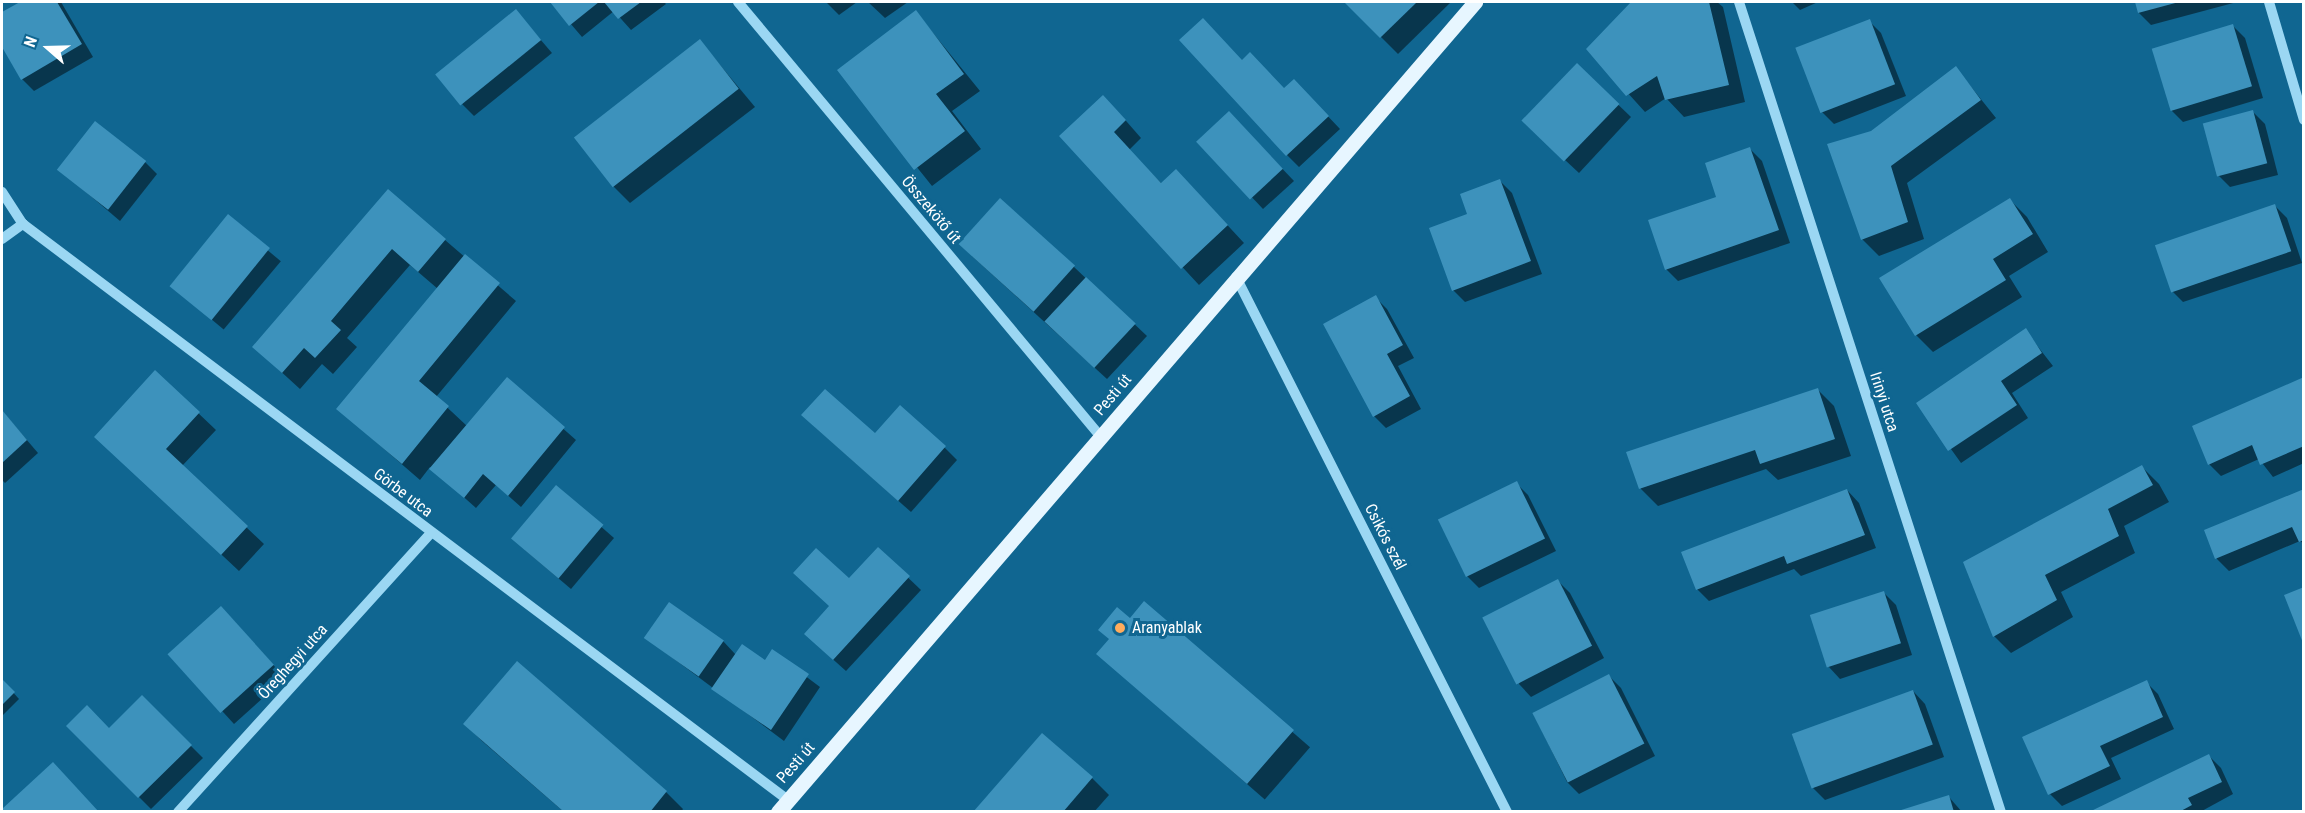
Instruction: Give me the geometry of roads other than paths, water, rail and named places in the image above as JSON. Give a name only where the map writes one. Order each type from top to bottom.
[{"type":"main road","name":"Pesti út","points":[[783,806],[1475,2]]},
{"type":"street","name":"Összekötő út","points":[[738,2],[1101,437]]},
{"type":"street","name":"Irinyi utca","points":[[1739,2],[2001,812]]},
{"type":"street","points":[[2269,2],[2304,120]]},
{"type":"street","name":"Görbe utca","points":[[2,192],[23,224],[431,533],[783,806]]},
{"type":"street","points":[[2,239],[23,224]]},
{"type":"street","name":"Csikós szél","points":[[1236,278],[1507,812]]},
{"type":"street","name":"Öreghegyi utca","points":[[178,812],[431,533]]},
{"type":"place","name":"Aranyablak","points":[[1120,628]]}]
